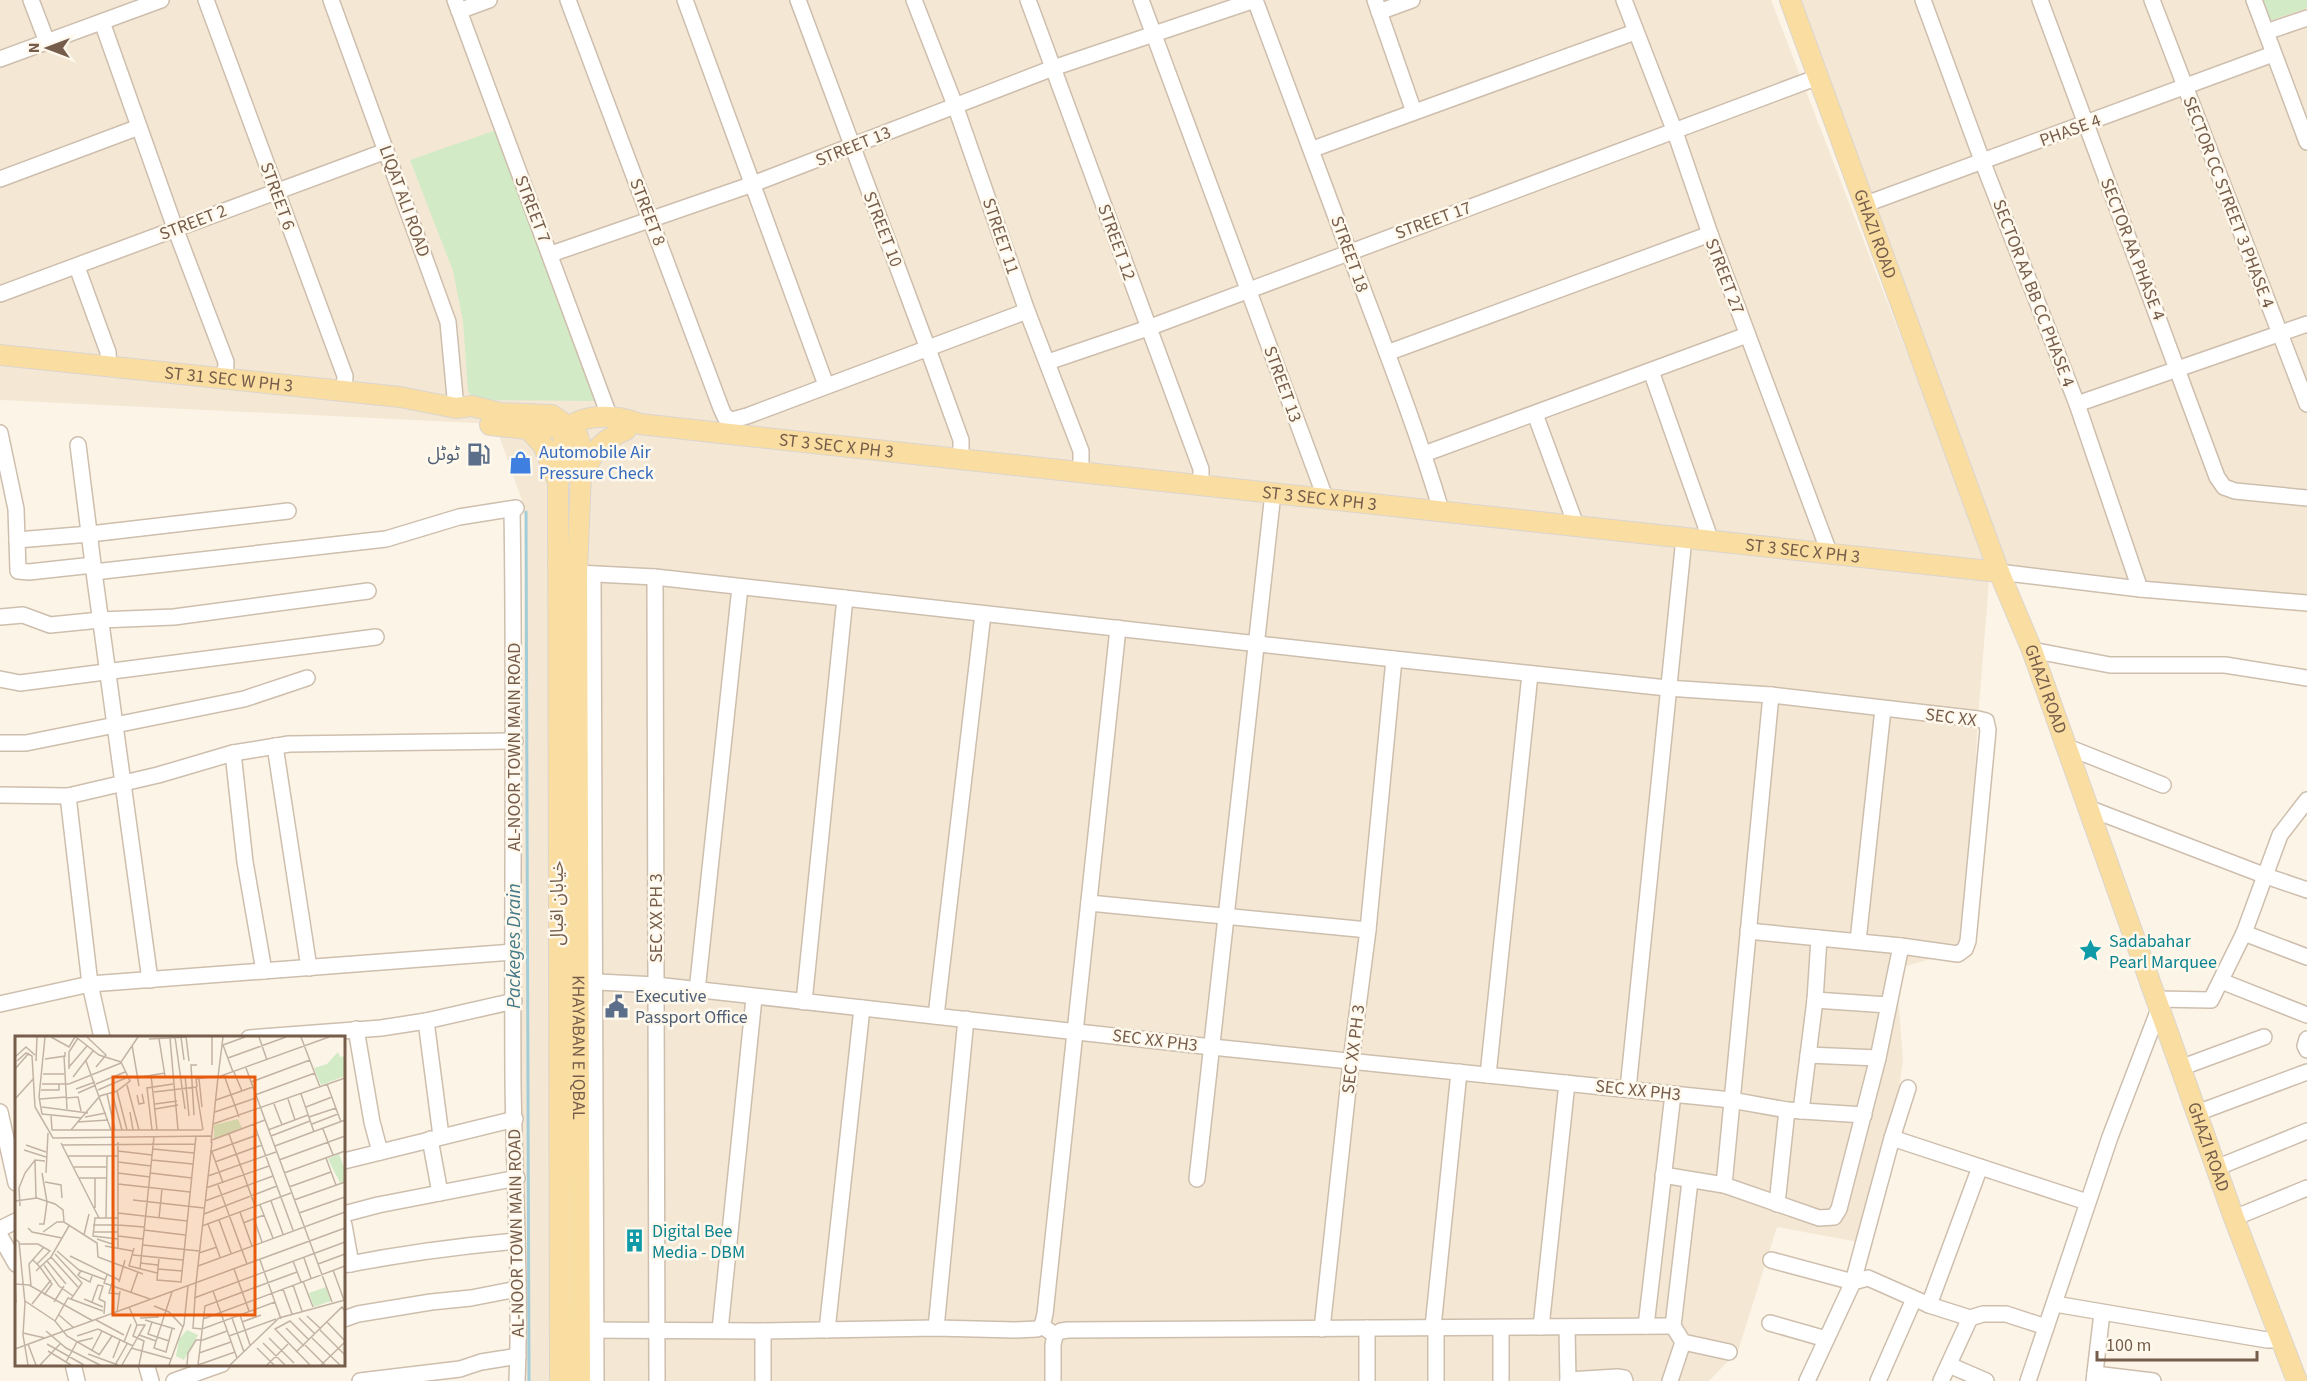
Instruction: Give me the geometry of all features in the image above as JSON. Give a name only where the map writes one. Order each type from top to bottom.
[{"type":"main road","name":"GHAZI ROAD","points":[[1790,0],[1999,572],[2032,650],[2234,1218],[2297,1381]]},
{"type":"main road","name":"ST 31 SEC W PH 3","points":[[0,355],[400,397],[456,408],[472,406],[534,422],[537,427],[571,428]]},
{"type":"main road","points":[[558,482],[534,422],[550,408],[598,411],[621,422],[600,445],[580,481]]},
{"type":"main road","name":"ST 3 SEC X PH 3","points":[[571,428],[621,422],[731,427],[962,459],[1999,572]]},
{"type":"main road","name":"KHAYABAN E IQBAL","points":[[571,428],[581,443],[580,481],[585,573],[587,981],[579,1121],[588,1330],[580,1381]]},
{"type":"main road","name":"خیابان اقبال","points":[[560,1381],[558,482],[562,476],[563,441],[571,428]]},
{"type":"main road","points":[[558,1120],[579,1121]]},
{"type":"street","points":[[31,0],[47,42]]},
{"type":"street","points":[[0,59],[161,0]]},
{"type":"street","name":"STREET 6","points":[[206,0],[345,376],[344,392]]},
{"type":"street","name":"LIQAT ALI ROAD","points":[[331,0],[448,321],[456,408]]},
{"type":"street","points":[[457,5],[489,0]]},
{"type":"street","name":"STREET 8","points":[[568,0],[721,408],[731,427]]},
{"type":"street","points":[[685,0],[826,385]]},
{"type":"street","name":"STREET 10","points":[[798,0],[961,440],[962,459]]},
{"type":"street","name":"STREET 11","points":[[914,0],[955,105],[1027,311],[1081,451],[1081,472]]},
{"type":"street","name":"STREET 12","points":[[1028,0],[1201,469],[1201,486]]},
{"type":"street","name":"STREET 13","points":[[1141,0],[1325,497]]},
{"type":"street","name":"STREET 13","points":[[550,254],[753,184],[1053,68],[1255,0]]},
{"type":"street","name":"STREET 18","points":[[1255,0],[1313,149],[1424,454],[1441,510]]},
{"type":"street","points":[[1412,0],[1377,6],[1414,112]]},
{"type":"street","name":"STREET 27","points":[[1624,0],[1675,132],[1710,234],[1829,552]]},
{"type":"street","name":"SECTOR AA BB CC PHASE 4","points":[[1923,0],[1983,163],[2077,404],[2140,589]]},
{"type":"street","name":"SECTOR AA PHASE 4","points":[[2040,0],[2217,477],[2224,487],[2235,491],[2307,498]]},
{"type":"street","name":"SECTOR CC STREET 3 PHASE 4","points":[[2152,0],[2307,404]]},
{"type":"street","points":[[2254,0],[2307,142]]},
{"type":"street","name":"STREET 7","points":[[457,5],[550,254],[621,422]]},
{"type":"street","points":[[2266,32],[2307,18]]},
{"type":"street","points":[[102,22],[175,228],[226,362],[225,380]]},
{"type":"street","points":[[1313,149],[1635,32]]},
{"type":"street","name":"PHASE 4","points":[[1866,204],[1983,163],[2273,54]]},
{"type":"street","name":"STREET 17","points":[[1048,362],[1148,328],[1818,77]]},
{"type":"street","points":[[0,179],[139,127]]},
{"type":"street","name":"STREET 2","points":[[0,294],[386,151]]},
{"type":"street","points":[[1387,353],[1710,234]]},
{"type":"street","points":[[78,267],[108,352],[109,367]]},
{"type":"street","points":[[731,427],[747,416],[826,385],[1027,311]]},
{"type":"street","points":[[2077,404],[2307,324]]},
{"type":"street","points":[[1424,454],[1748,335]]},
{"type":"street","points":[[1651,371],[1711,540]]},
{"type":"street","points":[[1535,414],[1576,525]]},
{"type":"street","points":[[0,433],[16,508],[18,571],[94,569]]},
{"type":"street","points":[[78,445],[150,980]]},
{"type":"street","points":[[1197,1179],[1273,493]]},
{"type":"street","name":"AL-NOOR TOWN MAIN ROAD","points":[[94,569],[386,538],[459,517],[514,508],[517,1381]]},
{"type":"street","points":[[17,540],[90,534],[288,511]]},
{"type":"street","points":[[1628,1089],[1684,538]]},
{"type":"street","points":[[1999,572],[2140,589],[2307,603]]},
{"type":"street","points":[[585,573],[845,598],[1530,674],[1667,688],[1772,695],[1882,709],[1858,941]]},
{"type":"street","name":"SEC XX PH 3","points":[[655,578],[657,1381]]},
{"type":"street","points":[[697,991],[740,587]]},
{"type":"street","points":[[0,617],[23,615],[50,625],[174,617],[368,591]]},
{"type":"street","points":[[804,1002],[845,598]]},
{"type":"street","points":[[936,1016],[983,614]]},
{"type":"street","points":[[588,1330],[763,1331],[936,1328],[1015,1330],[1037,1329],[1042,1326],[1118,628]]},
{"type":"street","points":[[0,679],[20,682],[376,637]]},
{"type":"street","points":[[2032,650],[2110,665],[2225,665],[2307,678]]},
{"type":"street","name":"SEC XX PH 3","points":[[1322,1329],[1351,1061],[1368,930],[1394,659]]},
{"type":"street","points":[[1488,1075],[1530,674]]},
{"type":"street","points":[[0,743],[26,743],[244,699],[307,678]]},
{"type":"street","points":[[1724,1185],[1772,695]]},
{"type":"street","name":"SEC XX","points":[[1748,931],[1858,941],[1958,954],[1965,949],[1969,929],[1988,730],[1986,721],[1882,709]]},
{"type":"street","points":[[0,795],[68,796],[122,784],[233,753],[275,746],[515,741]]},
{"type":"street","points":[[275,746],[309,968]]},
{"type":"street","points":[[2066,746],[2163,785]]},
{"type":"street","points":[[233,753],[245,862],[264,971]]},
{"type":"street","points":[[68,796],[90,984],[102,1036]]},
{"type":"street","points":[[2028,1381],[2087,1202],[2158,1004],[2211,1000],[2244,933],[2280,835],[2307,801]]},
{"type":"street","points":[[2088,808],[2307,890]]},
{"type":"street","points":[[1089,903],[1368,930]]},
{"type":"street","points":[[2244,933],[2307,957]]},
{"type":"street","points":[[1777,1204],[1794,1110],[1808,1054],[1815,1000],[1819,938]]},
{"type":"street","points":[[1663,1175],[1724,1185],[1819,1218],[1834,1217],[1839,1209],[1864,1115],[1901,946]]},
{"type":"street","points":[[0,1004],[90,984],[514,952]]},
{"type":"street","points":[[587,981],[588,1330],[596,1381]]},
{"type":"street","name":"SEC XX PH3","points":[[587,981],[656,985],[754,998],[1212,1047],[1731,1100],[1794,1110],[1864,1115]]},
{"type":"street","points":[[2221,981],[2307,1016]]},
{"type":"street","points":[[720,1330],[754,998]]},
{"type":"street","points":[[1815,1000],[1888,1005]]},
{"type":"street","points":[[273,1036],[381,1028],[426,1021],[514,1001]]},
{"type":"street","points":[[827,1330],[862,1008]]},
{"type":"street","points":[[936,1328],[966,1019]]},
{"type":"street","points":[[426,1021],[440,1193]]},
{"type":"street","points":[[356,1029],[372,1122],[380,1152]]},
{"type":"street","points":[[2180,1068],[2264,1037]]},
{"type":"street","points":[[2307,1039],[2305,1046],[2307,1050]]},
{"type":"street","points":[[1808,1054],[1878,1058]]},
{"type":"street","points":[[1436,1381],[1434,1327],[1459,1072]]},
{"type":"street","points":[[2197,1113],[2307,1072]]},
{"type":"street","points":[[1541,1327],[1567,1083]]},
{"type":"street","points":[[1807,1381],[1853,1282],[1908,1088]]},
{"type":"street","points":[[1646,1326],[1673,1094]]},
{"type":"street","points":[[0,1112],[15,1178]]},
{"type":"street","points":[[345,1161],[515,1119]]},
{"type":"street","points":[[2216,1168],[2307,1131]]},
{"type":"street","points":[[1892,1138],[2087,1202]]},
{"type":"street","points":[[1878,1381],[1922,1302],[1980,1167]]},
{"type":"street","points":[[345,1214],[517,1178]]},
{"type":"street","points":[[1690,1181],[1673,1326],[1683,1341],[1729,1352]]},
{"type":"street","points":[[2234,1218],[2307,1188]]},
{"type":"street","points":[[0,1229],[15,1222]]},
{"type":"street","points":[[0,1236],[15,1262]]},
{"type":"street","points":[[345,1238],[347,1265],[453,1247],[517,1241]]},
{"type":"street","points":[[1771,1260],[1853,1282],[1868,1278],[1922,1302],[1970,1318],[1983,1314],[2006,1314],[2046,1327]]},
{"type":"street","points":[[345,1319],[358,1314],[430,1302],[471,1299],[517,1289]]},
{"type":"street","points":[[2055,1304],[2267,1340],[2282,1340]]},
{"type":"street","points":[[2102,1313],[2095,1378],[2153,1381]]},
{"type":"street","points":[[1941,1381],[1970,1318]]},
{"type":"street","points":[[1770,1323],[1826,1339]]},
{"type":"street","points":[[1042,1326],[1055,1335]]},
{"type":"street","points":[[1053,1381],[1053,1345],[1055,1335],[1061,1330],[1673,1326]]},
{"type":"street","points":[[1367,1328],[1367,1381]]},
{"type":"street","points":[[1500,1328],[1501,1381]]},
{"type":"street","points":[[1567,1328],[1568,1381],[1617,1377],[1624,1378],[1625,1381]]},
{"type":"street","points":[[763,1331],[763,1381]]},
{"type":"street","points":[[1670,1381],[1683,1341]]},
{"type":"street","points":[[360,1381],[460,1369],[481,1362],[518,1356]]},
{"type":"street","points":[[1949,1365],[1986,1381]]},
{"type":"street","points":[[73,1366],[77,1381]]},
{"type":"street","points":[[146,1366],[151,1381]]},
{"type":"street","points":[[174,1381],[219,1366]]},
{"type":"shaded area","points":[[0,0],[1771,0],[1974,527],[1784,0],[2307,0],[2307,601],[1990,568],[1978,719],[1965,949],[1896,969],[1903,1060],[1892,1139],[1864,1243],[1777,1227],[1738,1351],[1709,1381],[516,1381],[516,1144],[526,512],[495,424],[0,400]]},
{"type":"green space","points":[[2262,0],[2307,0],[2307,8],[2269,21]]},
{"type":"green space","points":[[496,130],[598,396],[594,401],[478,400],[468,391],[463,321],[453,271],[410,160]]},
{"type":"waterway","name":"Packeges Drain","points":[[526,512],[529,1381]]},
{"type":"place","name":"ٹوٹل","points":[[478,454]]},
{"type":"place","name":"Automobile Air Pressure Check","points":[[521,462]]},
{"type":"place","name":"Sadabahar Pearl Marquee","points":[[2091,951]]},
{"type":"place","name":"Executive Passport Office","points":[[617,1006]]},
{"type":"place","name":"Digital Bee Media - DBM","points":[[634,1241]]}]
